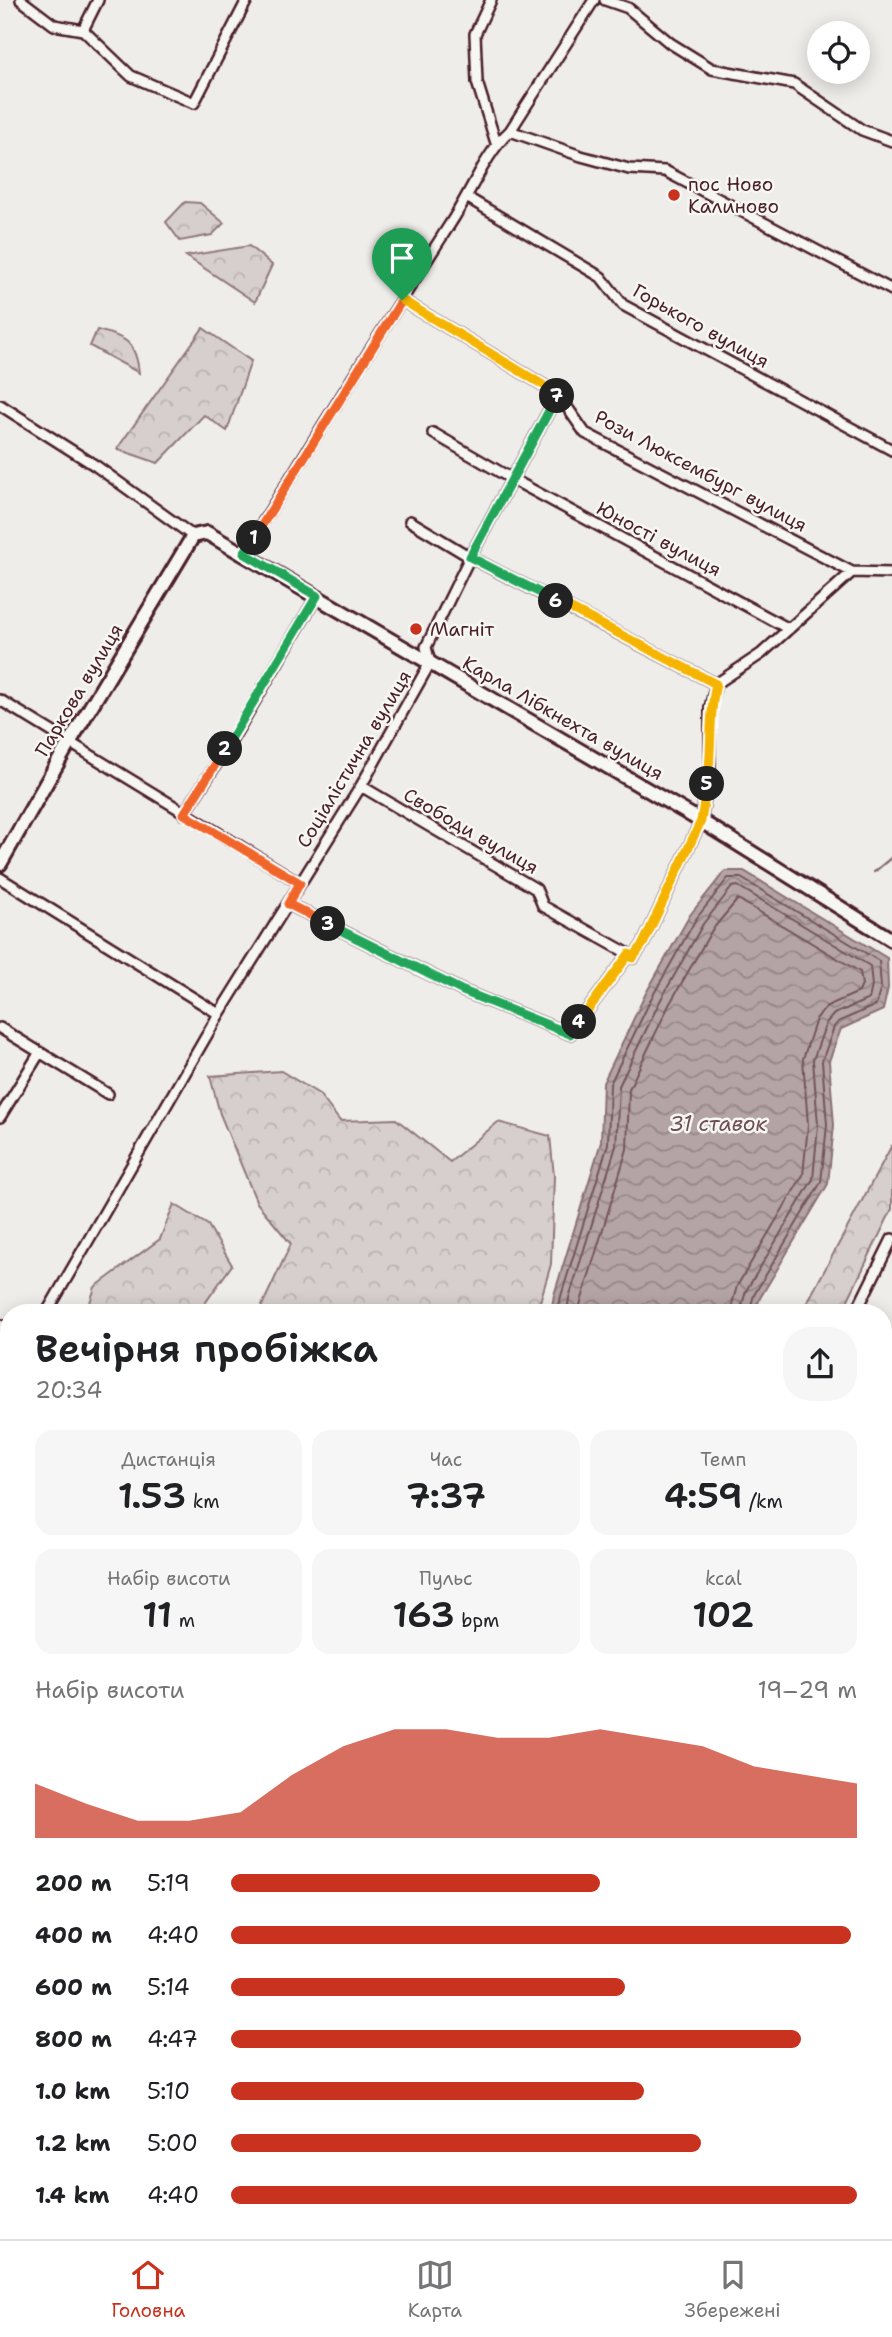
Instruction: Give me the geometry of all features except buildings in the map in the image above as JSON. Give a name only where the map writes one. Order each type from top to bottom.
[{"type":"street","points":[[21,0],[54,25],[83,30],[131,76],[194,103],[247,0]]},
{"type":"street","points":[[83,30],[98,0]]},
{"type":"street","points":[[491,0],[475,34],[477,82],[496,143]]},
{"type":"street","points":[[244,553],[468,198],[496,143],[510,131],[594,0]]},
{"type":"street","points":[[605,0],[628,8],[670,43],[712,69],[794,84],[862,130],[892,141]]},
{"type":"street","points":[[510,131],[581,156],[629,169],[665,171],[892,290]]},
{"type":"street","name":"Горького вулиця","points":[[468,198],[601,277],[623,305],[892,450]]},
{"type":"street","name":"Рози Люксембург вулиця","points":[[402,300],[558,394],[585,433],[852,572]]},
{"type":"street","name":"Соціалістична вулиця","points":[[52,1304],[219,1014],[361,786],[430,663],[426,647],[470,557],[558,394]]},
{"type":"street","name":"Карла Лібкнехта вулиця","points":[[0,405],[96,466],[193,537],[207,533],[244,553],[701,821],[892,940]]},
{"type":"street","name":"Юності вулиця","points":[[433,433],[512,480],[789,629]]},
{"type":"street","points":[[410,521],[470,557],[716,684]]},
{"type":"street","name":"Паркова вулиця","points":[[0,864],[193,537]]},
{"type":"street","points":[[288,904],[463,991],[570,1034],[629,954],[633,958],[643,944],[701,821],[710,767],[710,707],[716,684],[761,654],[852,572],[892,573]]},
{"type":"street","points":[[184,814],[317,596]]},
{"type":"street","points":[[0,700],[300,883]]},
{"type":"street","name":"Свободи вулиця","points":[[361,786],[536,889],[543,906],[629,954]]},
{"type":"street","points":[[0,878],[219,1014]]},
{"type":"street","points":[[0,1028],[108,1094]]},
{"type":"street","points":[[0,1117],[40,1052]]},
{"type":"street","points":[[860,1304],[892,1239]]},
{"type":"green space","points":[[185,202],[200,203],[224,223],[212,235],[180,241],[166,222]]},
{"type":"green space","points":[[249,246],[272,265],[255,302],[186,256]]},
{"type":"green space","points":[[203,328],[251,361],[227,431],[204,415],[158,463],[117,449]]},
{"type":"green space","points":[[97,330],[128,342],[135,354],[139,373],[90,346]]},
{"type":"green space","points":[[281,1071],[319,1094],[340,1121],[396,1119],[450,1162],[498,1122],[550,1136],[554,1176],[551,1264],[539,1304],[263,1304],[291,1244],[257,1203],[220,1114],[210,1076]]},
{"type":"green space","points":[[892,1145],[892,1209],[846,1304],[806,1304]]},
{"type":"green space","points":[[174,1204],[208,1225],[232,1265],[205,1304],[90,1304],[95,1287],[160,1239]]},
{"type":"water","name":"31 ставок","points":[[725,871],[744,871],[887,958],[888,988],[883,1010],[841,1029],[829,1061],[834,1125],[828,1184],[758,1304],[552,1304],[601,1142],[603,1083],[646,993],[690,915]]},
{"type":"waterway","points":[[874,872],[892,857]]},
{"type":"place","name":"пос Ново Калиново","points":[[674,195]]},
{"type":"place","name":"Магніт","points":[[416,629]]},
{"type":"route","points":[[402,300],[558,394],[470,557],[716,684],[710,707],[710,767],[701,821],[643,944],[633,958],[629,954],[570,1034],[463,991],[288,904],[300,883],[184,814],[317,596],[244,553],[402,300]]}]
